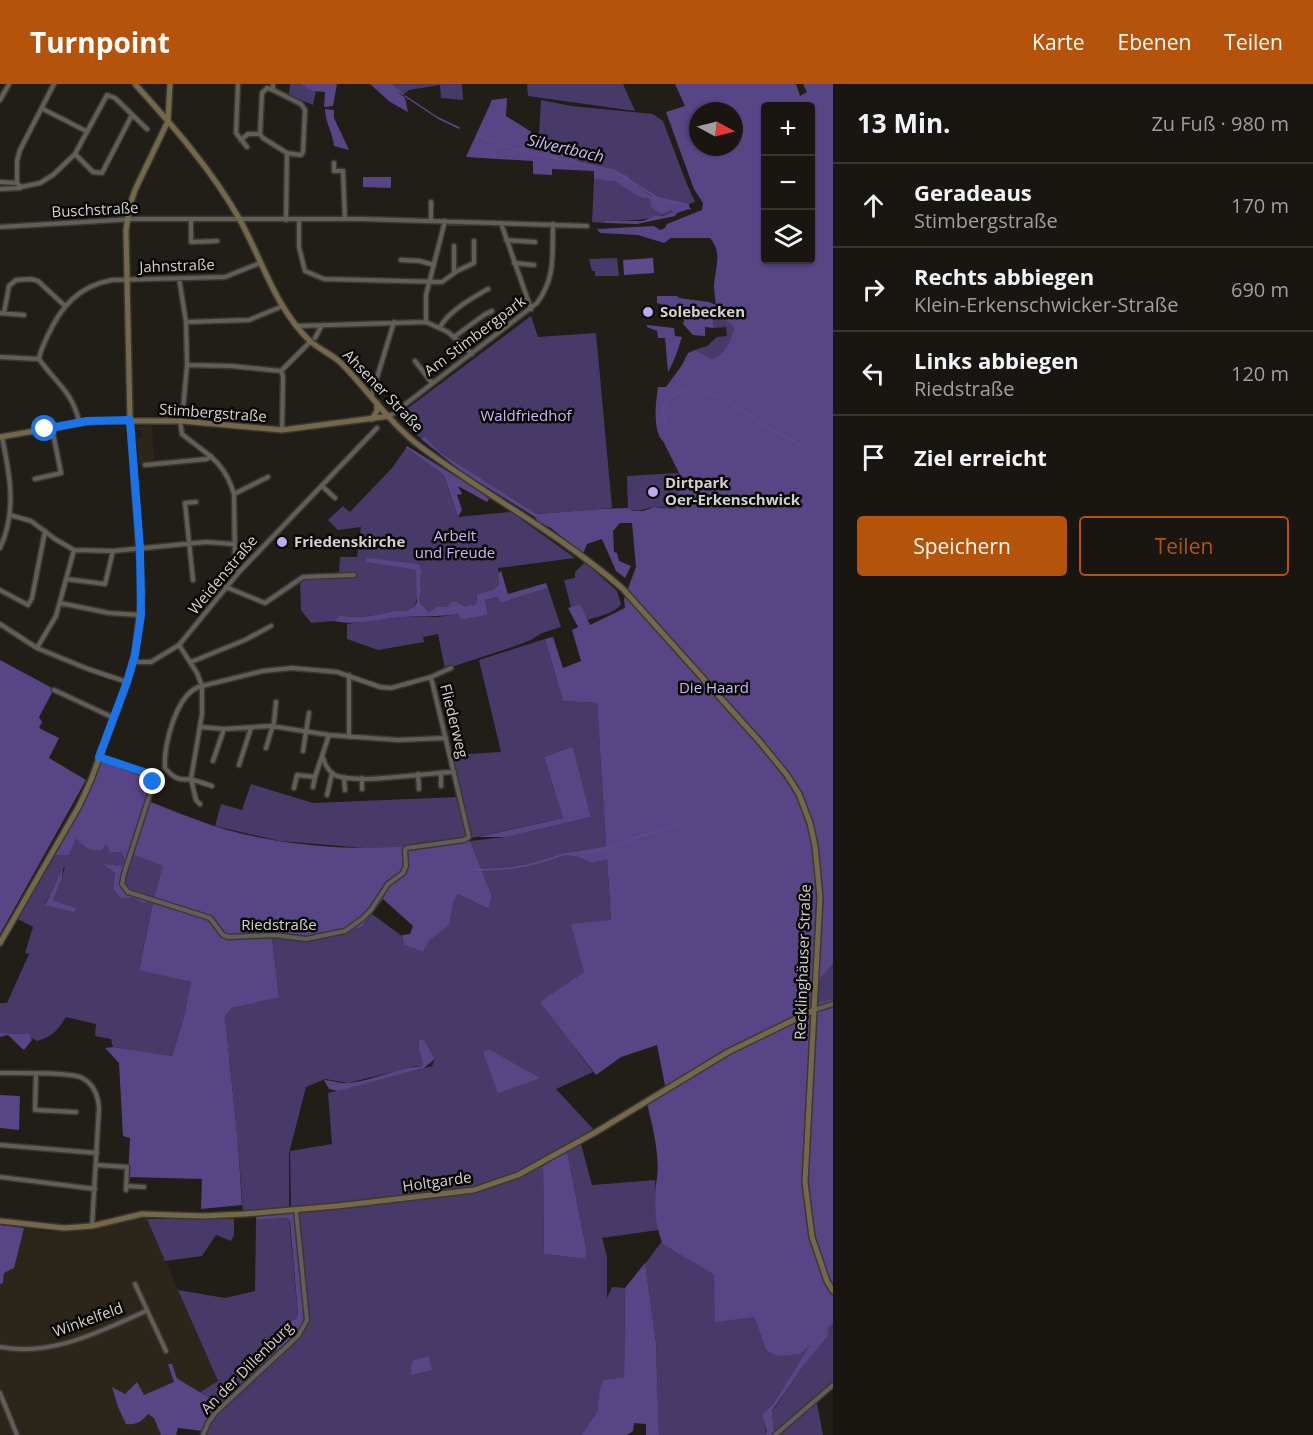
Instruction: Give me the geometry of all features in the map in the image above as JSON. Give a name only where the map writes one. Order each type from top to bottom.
[{"type":"street","points":[[0,100],[9,84]]},
{"type":"street","points":[[17,183],[17,161],[20,150],[54,84]]},
{"type":"street","name":"Ahsener Straße","points":[[135,84],[168,121],[223,192],[240,220],[283,306],[297,326],[339,361],[418,445],[605,573],[648,615]]},
{"type":"street","points":[[0,943],[79,806],[114,718],[133,662],[141,615],[140,548],[130,420],[127,219],[135,190],[168,121],[170,84]]},
{"type":"street","points":[[238,84],[236,133],[247,147]]},
{"type":"street","points":[[273,84],[273,90]]},
{"type":"street","points":[[267,88],[301,104],[305,110],[303,152],[296,156],[287,153],[261,134],[263,91],[267,88]]},
{"type":"street","points":[[0,189],[40,183],[53,175],[75,154],[107,94],[115,98],[147,129]]},
{"type":"street","points":[[156,108],[163,109],[170,105]]},
{"type":"street","points":[[43,109],[86,131]]},
{"type":"street","points":[[75,154],[93,172],[102,173],[132,115]]},
{"type":"street","points":[[163,134],[170,130],[176,131]]},
{"type":"street","points":[[241,140],[248,134],[261,134]]},
{"type":"street","points":[[286,220],[287,153]]},
{"type":"street","points":[[334,163],[334,173],[346,171],[345,219]]},
{"type":"street","points":[[0,182],[17,183],[21,187]]},
{"type":"street","points":[[431,202],[431,221]]},
{"type":"street","name":"Buschstraße","points":[[0,227],[127,219],[345,219],[587,226]]},
{"type":"street","points":[[191,220],[191,242],[217,241]]},
{"type":"street","points":[[299,220],[300,247],[305,271],[324,279],[442,282],[474,262],[474,242]]},
{"type":"street","points":[[426,322],[425,305],[429,283],[445,222]]},
{"type":"street","points":[[501,223],[531,309]]},
{"type":"street","name":"Am Stimbergpark","points":[[390,416],[531,309],[545,293],[550,280],[553,224]]},
{"type":"street","points":[[506,240],[535,242]]},
{"type":"street","points":[[454,246],[454,273]]},
{"type":"street","points":[[401,260],[420,261],[434,265]]},
{"type":"street","name":"Jahnstraße","points":[[65,306],[82,290],[94,284],[127,279],[225,277],[261,262]]},
{"type":"street","points":[[514,263],[534,265]]},
{"type":"street","points":[[179,278],[186,322],[187,366],[181,421],[182,434],[218,462],[231,484],[234,494],[233,544],[235,564],[239,572]]},
{"type":"street","points":[[24,315],[2,313],[9,286],[16,280],[38,280],[65,306],[56,318],[39,359]]},
{"type":"street","points":[[440,327],[442,322],[462,306],[488,289]]},
{"type":"street","points":[[186,322],[249,320],[283,306]]},
{"type":"street","points":[[454,337],[492,311]]},
{"type":"street","points":[[371,397],[394,322]]},
{"type":"street","points":[[297,326],[426,322],[440,327],[472,354]]},
{"type":"street","points":[[187,366],[231,366],[281,371],[313,340],[322,324]]},
{"type":"street","points":[[0,357],[39,359],[66,391],[75,407],[79,423]]},
{"type":"street","points":[[415,361],[432,383]]},
{"type":"street","points":[[281,371],[283,376],[282,430]]},
{"type":"street","points":[[372,419],[377,411],[377,403]]},
{"type":"street","name":"Stimbergstraße","points":[[1,437],[79,423],[130,420],[181,421],[282,430],[390,416]]},
{"type":"street","points":[[35,478],[60,473],[52,428]]},
{"type":"street","name":"Weidenstraße","points":[[133,662],[151,662],[179,645],[239,572],[377,428]]},
{"type":"street","points":[[0,548],[10,515],[11,484],[1,437]]},
{"type":"street","points":[[145,465],[207,459],[211,456]]},
{"type":"street","points":[[234,494],[268,477]]},
{"type":"street","points":[[322,486],[335,498]]},
{"type":"street","points":[[193,580],[185,503],[196,502]]},
{"type":"street","points":[[10,515],[30,521],[73,549],[113,550],[206,542],[233,544]]},
{"type":"street","points":[[0,590],[28,604],[32,598],[45,531]]},
{"type":"street","points":[[37,648],[50,629],[60,603],[73,549]]},
{"type":"street","points":[[66,579],[105,584],[113,550]]},
{"type":"street","points":[[226,588],[265,603],[303,577],[354,575]]},
{"type":"street","points":[[60,603],[109,613],[141,615]]},
{"type":"street","name":"Recklinghäuser Straße","points":[[648,615],[787,775],[803,805],[814,846],[820,897],[805,1182],[812,1237],[827,1281],[833,1291]]},
{"type":"street","points":[[0,624],[37,648],[127,682]]},
{"type":"street","points":[[191,662],[245,640],[271,626]]},
{"type":"street","points":[[179,645],[191,662],[202,686],[201,727],[193,757],[191,780],[196,800],[200,804]]},
{"type":"street","points":[[212,786],[191,780],[182,781],[173,777],[165,768],[166,744],[174,719],[196,687],[280,669],[325,670],[349,675],[380,687],[391,688],[451,668]]},
{"type":"street","points":[[349,675],[349,737]]},
{"type":"street","name":"Fliederweg","points":[[431,676],[469,834],[468,839],[464,840]]},
{"type":"street","points":[[54,690],[114,718]]},
{"type":"street","points":[[266,748],[274,722],[276,702]]},
{"type":"street","points":[[303,751],[309,713]]},
{"type":"street","points":[[201,727],[224,729],[271,726],[329,735],[398,740],[446,738]]},
{"type":"street","points":[[239,765],[251,728]]},
{"type":"street","points":[[213,761],[224,729]]},
{"type":"street","points":[[313,787],[329,735]]},
{"type":"street","name":"Riedstraße","points":[[99,757],[153,777],[150,794],[124,874],[123,888],[128,892],[210,918],[223,935],[229,937],[274,935],[306,939],[352,928],[371,910],[388,884],[403,873],[406,866],[406,848],[464,840]]},
{"type":"street","points":[[323,758],[332,773],[327,795]]},
{"type":"street","name":"Fliederweg","points":[[441,772],[441,786]]},
{"type":"street","name":"Fliederweg","points":[[332,773],[344,777],[362,778],[454,772]]},
{"type":"street","points":[[418,774],[419,789]]},
{"type":"street","points":[[294,788],[297,775],[315,777]]},
{"type":"street","points":[[344,777],[345,790]]},
{"type":"street","points":[[362,778],[362,789]]},
{"type":"street","name":"Holtgarde","points":[[0,1221],[45,1228],[92,1226],[142,1214],[204,1216],[296,1210],[456,1193],[503,1182],[596,1132],[728,1052],[814,1010],[833,1004]]},
{"type":"street","points":[[0,1073],[79,1076],[93,1087],[98,1096],[99,1108],[92,1226]]},
{"type":"street","points":[[36,1074],[35,1110],[76,1112]]},
{"type":"street","points":[[0,1145],[97,1153]]},
{"type":"street","points":[[96,1165],[127,1167],[126,1188],[144,1187]]},
{"type":"street","points":[[0,1177],[95,1189]]},
{"type":"street","name":"An der Dillenburg","points":[[203,1435],[215,1413],[298,1336],[307,1320],[296,1210]]},
{"type":"street","name":"Winkelfeld","points":[[135,1284],[166,1351]]},
{"type":"street","name":"Winkelfeld","points":[[0,1347],[20,1350],[53,1347],[92,1335],[146,1311]]},
{"type":"street","points":[[775,1435],[833,1384]]},
{"type":"street","points":[[0,1393],[17,1435]]},
{"type":"shaded area","points":[[653,258],[654,273],[624,275],[623,260]]},
{"type":"shaded area","points":[[152,425],[154,463],[138,464],[137,438],[142,437],[141,430],[136,430],[136,428]]},
{"type":"shaded area","points":[[146,1217],[218,1381],[154,1418],[161,1435],[0,1435],[0,1284],[3,1283],[4,1273],[24,1229],[0,1224],[51,1232]]},
{"type":"green space","points":[[290,84],[299,84],[316,91],[313,105],[289,95]]},
{"type":"green space","points":[[300,84],[337,84],[333,106],[324,107],[325,92],[313,91]]},
{"type":"green space","points":[[370,84],[390,84],[405,98],[408,112],[390,102]]},
{"type":"green space","points":[[390,84],[462,84],[463,100],[441,98],[440,85],[409,90],[403,95]]},
{"type":"green space","points":[[527,84],[623,84],[635,111],[528,96]]},
{"type":"green space","name":"Die Haard","points":[[675,84],[796,84],[800,96],[807,92],[803,84],[833,84],[833,964],[819,980],[818,1002],[833,999],[833,1324],[828,1328],[829,1335],[805,1364],[772,1411],[774,1432],[772,1435],[764,1435],[767,1432],[762,1414],[773,1404],[810,1345],[800,1354],[778,1356],[766,1350],[754,1317],[715,1322],[714,1275],[663,1244],[656,1211],[655,1193],[658,1168],[656,1149],[647,1103],[666,1091],[657,1045],[621,1057],[596,1075],[540,1002],[584,972],[571,924],[611,920],[607,859],[592,863],[564,854],[606,846],[597,703],[563,701],[545,639],[553,637],[563,668],[581,661],[572,630],[578,627],[568,608],[580,604],[590,625],[625,608],[624,599],[636,567],[632,523],[620,523],[613,531],[614,552],[617,553],[619,561],[631,566],[625,578],[616,571],[602,539],[587,544],[583,554],[551,528],[538,522],[535,517],[461,471],[421,439],[425,437],[438,451],[537,514],[628,508],[643,511],[654,507],[676,509],[681,477],[657,430],[658,387],[666,387],[688,353],[695,350],[712,359],[721,353],[729,342],[734,328],[719,314],[713,320],[713,328],[705,327],[705,336],[693,335],[683,324],[686,314],[680,314],[674,308],[657,303],[657,296],[677,296],[716,305],[714,285],[716,249],[710,238],[671,238],[664,243],[638,235],[600,233],[597,229],[654,226],[660,230],[667,224],[702,210],[703,203],[694,189],[666,112],[685,106]]},
{"type":"green space","points":[[507,98],[506,116],[578,161],[626,175],[650,195],[689,204],[689,209],[675,216],[637,224],[606,223],[604,221],[643,221],[673,212],[670,210],[662,214],[651,207],[650,199],[639,197],[615,181],[594,179],[594,171],[552,169],[552,175],[533,174],[533,161],[466,157],[492,100]]},
{"type":"green space","points":[[541,100],[571,106],[653,114],[663,121],[695,202],[689,204],[650,195],[625,175],[578,161],[539,135]]},
{"type":"green space","points":[[325,109],[334,110],[334,118],[349,150],[334,146]]},
{"type":"green space","points":[[363,177],[391,177],[391,188],[363,187]]},
{"type":"green space","points":[[613,178],[639,197],[650,199],[673,212],[648,219],[592,222],[594,179],[611,180]]},
{"type":"green space","points":[[617,258],[619,276],[595,276],[589,259]]},
{"type":"green space","points":[[719,313],[734,328],[724,350],[712,359],[695,350],[707,346],[717,337],[727,336],[726,327],[713,328],[713,320]]},
{"type":"green space","name":"Waldfriedhof","points":[[531,316],[538,337],[596,333],[612,508],[537,514],[438,451],[411,431],[407,419],[411,418],[408,408]]},
{"type":"green space","points":[[647,325],[674,328],[675,336],[682,337],[668,372],[665,338],[658,338],[657,331]]},
{"type":"green space","points":[[407,446],[478,490],[489,499],[487,502],[458,486],[462,494],[457,495],[462,510],[458,517],[444,475],[406,448]]},
{"type":"green space","name":"Arbeit und Freude","points":[[406,448],[444,475],[458,517],[511,512],[575,558],[498,568],[499,584],[493,590],[477,594],[476,604],[463,606],[457,602],[429,612],[419,602],[421,591],[419,564],[367,562],[417,570],[418,593],[415,606],[405,611],[397,610],[363,617],[340,615],[334,621],[311,623],[301,610],[300,580],[302,574],[339,573],[340,557],[357,557],[361,527],[338,530],[328,520],[343,506],[350,512],[392,468]]},
{"type":"green space","name":"Dirtpark Oer-Erkenschwick","points":[[678,473],[681,477],[676,509],[657,507],[638,511],[628,508],[627,476]]},
{"type":"green space","points":[[367,558],[419,564],[422,574],[420,574],[419,602],[429,612],[437,607],[447,607],[451,602],[457,602],[463,606],[476,604],[477,594],[493,590],[499,584],[498,573],[501,571],[508,594],[546,583],[548,588],[500,603],[498,597],[485,600],[488,615],[461,620],[458,614],[359,622],[334,621],[340,615],[369,616],[397,610],[405,611],[415,606],[417,602],[416,570],[366,562]]},
{"type":"green space","points":[[585,562],[617,591],[621,604],[610,612],[587,620],[580,605],[571,607],[564,580],[575,578],[575,572]]},
{"type":"green space","points":[[548,588],[561,627],[512,647],[445,669],[438,634],[423,637],[424,642],[378,650],[347,639],[347,624],[401,617],[438,617],[458,614],[461,620],[488,615],[485,600],[498,597],[500,603]]},
{"type":"green space","points":[[545,639],[563,701],[597,703],[606,846],[566,854],[592,863],[607,858],[611,921],[584,972],[541,1002],[593,1072],[556,1089],[596,1132],[536,1167],[543,1166],[544,1254],[585,1259],[587,1253],[567,1151],[581,1144],[592,1185],[655,1180],[658,1230],[602,1238],[607,1256],[607,1298],[612,1287],[625,1288],[624,1377],[603,1380],[599,1391],[597,1412],[581,1435],[203,1435],[208,1423],[279,1355],[307,1320],[298,1212],[378,1202],[291,1210],[290,1151],[332,1144],[328,1093],[432,1066],[435,1059],[424,1039],[424,1066],[348,1083],[325,1079],[306,1087],[289,1153],[289,1207],[243,1212],[225,1016],[232,1008],[279,996],[272,939],[305,942],[362,927],[372,914],[402,936],[404,945],[423,952],[428,942],[448,925],[453,903],[458,894],[489,909],[492,896],[470,841],[505,837],[591,817],[573,746],[544,757],[563,818],[471,838],[453,755],[501,752],[479,660]]},
{"type":"green space","points":[[0,660],[54,689],[39,717],[42,722],[39,728],[59,738],[49,758],[86,780],[0,934]]},
{"type":"green space","points":[[573,746],[591,817],[506,837],[477,837],[563,818],[544,757]]},
{"type":"green space","points":[[101,761],[150,778],[151,802],[211,825],[256,837],[358,848],[404,846],[405,848],[470,841],[492,896],[489,909],[458,894],[453,903],[449,925],[429,941],[423,952],[404,945],[402,935],[410,934],[413,926],[383,899],[362,927],[305,942],[272,939],[279,997],[232,1008],[225,1016],[242,1205],[201,1209],[202,1179],[128,1177],[130,1138],[123,1136],[119,1063],[105,1048],[113,1047],[172,1056],[191,982],[139,970],[163,866],[128,852],[121,887],[126,894],[151,900],[144,903],[133,898],[121,899],[113,889],[115,873],[102,864],[122,866],[124,859],[122,852],[110,852],[106,844],[102,850],[91,849],[76,838],[69,855],[52,855],[85,800]]},
{"type":"green space","points":[[251,784],[313,803],[458,797],[467,837],[377,849],[280,841],[215,826],[221,804],[242,810]]},
{"type":"green space","points":[[76,837],[106,843],[123,852],[122,866],[103,865],[115,873],[113,889],[121,899],[138,900],[126,894],[122,888],[132,853],[164,866],[153,902],[139,969],[191,982],[172,1056],[113,1047],[111,1039],[95,1036],[96,1024],[66,1017],[54,1032],[37,1041],[25,1034],[0,1033],[0,1003],[7,1003],[29,954],[25,953],[33,927],[18,919],[52,855]],"holes":[[[65,865],[53,900],[76,908],[45,904]]]},
{"type":"green space","points":[[63,868],[62,879],[53,900],[76,908],[74,912],[45,905]]},
{"type":"green space","points":[[833,964],[833,999],[818,1002],[819,980]]},
{"type":"green space","points":[[0,1033],[29,1034],[32,1040],[24,1050],[7,1035],[0,1037]]},
{"type":"green space","points":[[424,1039],[435,1059],[424,1068],[338,1091],[329,1089],[324,1080],[357,1082],[423,1066],[419,1041]]},
{"type":"green space","points":[[488,1049],[540,1078],[498,1093],[483,1052]]},
{"type":"green space","points":[[0,1095],[20,1096],[19,1130],[0,1128]]},
{"type":"green space","points":[[567,1151],[587,1253],[585,1259],[544,1254],[543,1166]]},
{"type":"green space","points":[[296,1210],[307,1320],[303,1329],[278,1353],[273,1346],[277,1328],[296,1319],[298,1314],[290,1222],[288,1218],[256,1220],[257,1213]]},
{"type":"green space","points":[[289,1218],[298,1315],[277,1350],[278,1353],[221,1404],[200,1392],[218,1381],[178,1290],[225,1298],[255,1291],[256,1220]]},
{"type":"green space","points":[[147,1219],[234,1219],[234,1235],[231,1241],[216,1235],[202,1256],[165,1261]]},
{"type":"green space","points":[[0,1225],[24,1228],[14,1268],[4,1273],[3,1283],[0,1284]]},
{"type":"green space","points":[[662,1241],[714,1275],[754,1317],[766,1350],[812,1342],[773,1404],[763,1413],[766,1433],[764,1435],[659,1435],[656,1342],[645,1264]]},
{"type":"green space","points":[[645,1263],[656,1342],[659,1435],[646,1435],[646,1424],[634,1423],[633,1431],[627,1435],[581,1435],[597,1412],[599,1391],[603,1380],[624,1377],[625,1288]]},
{"type":"green space","points":[[833,1324],[833,1385],[816,1398],[823,1435],[772,1435],[774,1432],[772,1412],[805,1364],[829,1335],[828,1328]]},
{"type":"green space","points":[[429,1356],[432,1370],[411,1375],[412,1361]]},
{"type":"green space","points":[[168,1364],[172,1364],[177,1378],[221,1404],[209,1417],[203,1431],[178,1428],[176,1435],[161,1435],[154,1418],[148,1414],[138,1422],[126,1424],[112,1387],[125,1394],[137,1382],[144,1395],[174,1382]]},
{"type":"waterway","name":"Silvertbach","points":[[389,84],[403,94]]},
{"type":"waterway","name":"Silvertbach","points":[[405,96],[438,118],[459,128]]},
{"type":"waterway","name":"Silvertbach","points":[[479,136],[494,141]]},
{"type":"waterway","name":"Silvertbach","points":[[499,144],[521,151],[613,170],[658,198],[686,204],[690,209]]},
{"type":"waterway","points":[[676,394],[688,390]]},
{"type":"waterway","points":[[701,392],[731,403],[807,451]]},
{"type":"waterway","points":[[666,424],[663,415],[664,408],[667,401],[674,395]]},
{"type":"waterway","points":[[560,855],[603,850],[678,825]]},
{"type":"waterway","points":[[469,869],[514,868],[559,856]]},
{"type":"place","name":"Solebecken","points":[[648,312]]},
{"type":"place","name":"Dirtpark Oer-Erkenschwick","points":[[653,492]]},
{"type":"place","name":"Friedenskirche","points":[[282,542]]},
{"type":"route","points":[[45,429],[87,421],[130,420],[140,548],[141,615],[135,655],[99,757],[150,774],[153,782]]}]
